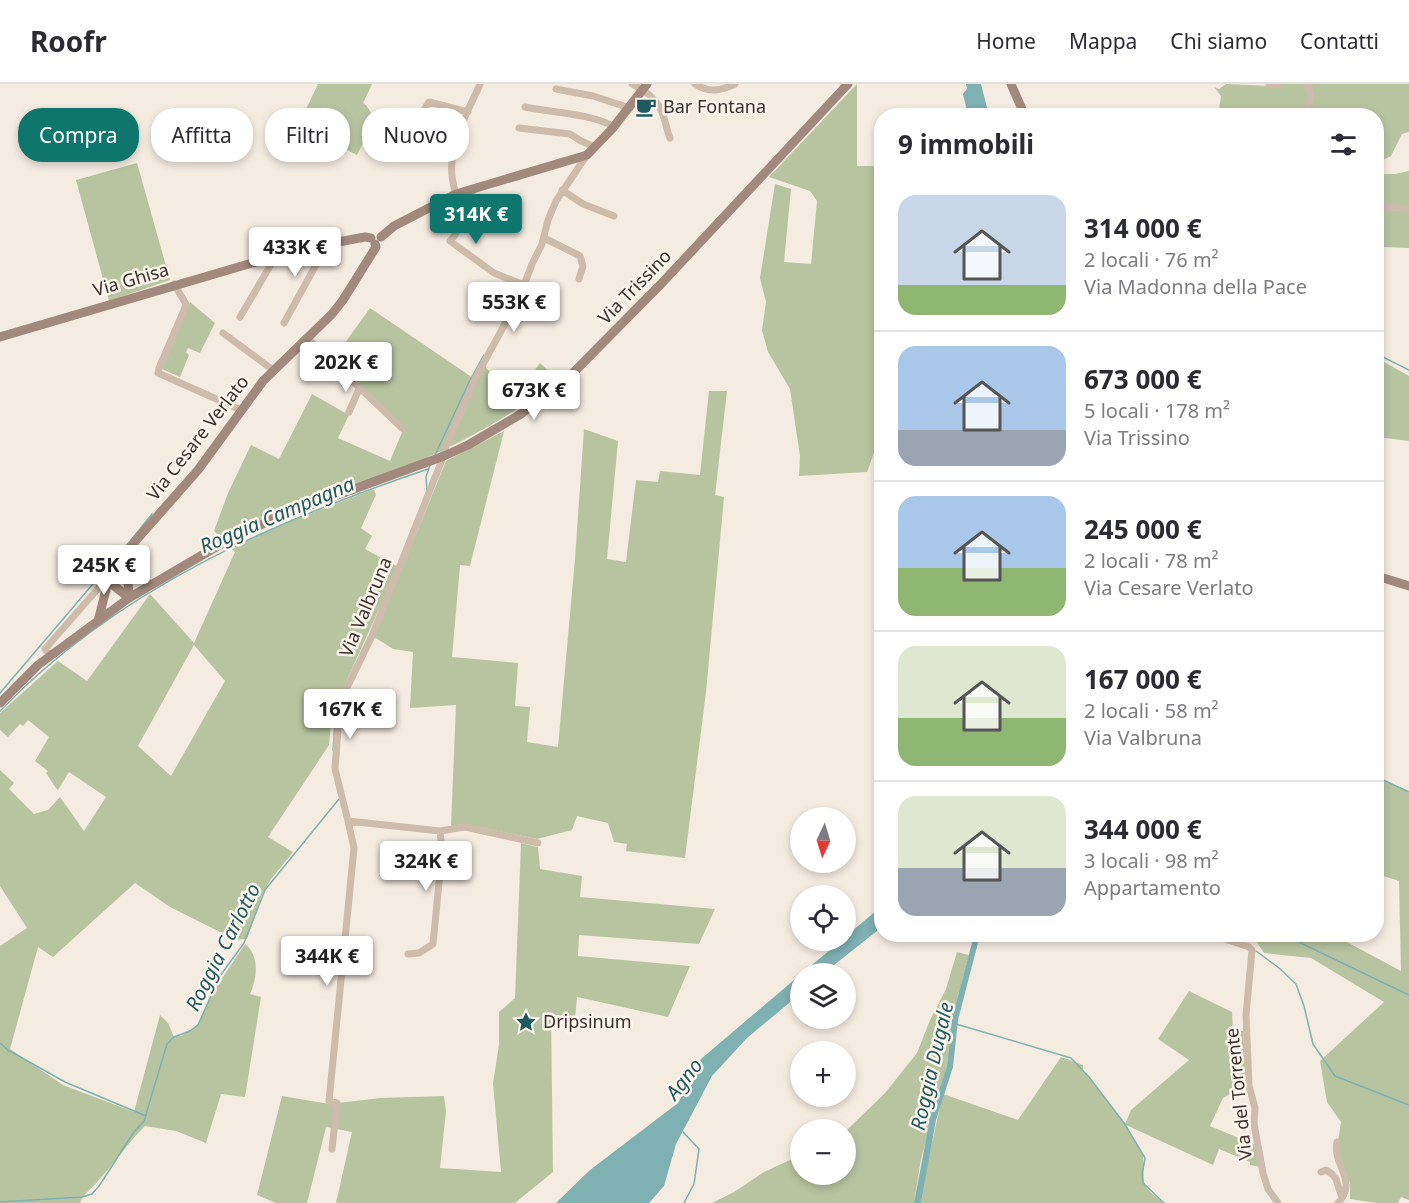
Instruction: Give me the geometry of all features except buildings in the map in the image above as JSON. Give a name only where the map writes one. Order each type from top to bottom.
[{"type":"street","points":[[469,110],[480,84]]},
{"type":"street","points":[[633,84],[645,87],[663,114],[670,138]]},
{"type":"street","points":[[695,84],[710,91],[724,89],[735,84]]},
{"type":"street","name":"Via Trissino","points":[[148,586],[216,547],[275,518],[444,456],[468,445],[521,414],[567,379],[654,292],[848,84]]},
{"type":"street","points":[[1011,84],[1022,108]]},
{"type":"street","points":[[1269,84],[1279,84]]},
{"type":"street","points":[[1307,84],[1311,93],[1309,108]]},
{"type":"street","points":[[376,240],[394,226],[456,194],[587,154],[614,128],[645,87]]},
{"type":"street","points":[[556,89],[593,96],[630,108]]},
{"type":"street","points":[[426,108],[429,102],[452,108]]},
{"type":"street","points":[[525,107],[601,121],[614,128]]},
{"type":"street","points":[[519,128],[570,134],[595,147]]},
{"type":"street","name":"Via Valbruna","points":[[332,1149],[337,1102],[329,1101],[354,848],[335,769],[340,702],[372,636],[444,456],[444,451],[475,379],[520,296],[544,238],[556,201],[587,154]]},
{"type":"street","points":[[451,162],[456,194]]},
{"type":"street","points":[[474,188],[455,235],[450,241],[494,273],[524,285]]},
{"type":"street","points":[[562,190],[583,204],[614,216]]},
{"type":"street","points":[[1384,207],[1409,209]]},
{"type":"street","name":"Via Ghisa","points":[[0,337],[272,257],[328,243],[366,237],[376,240]]},
{"type":"street","points":[[544,238],[580,256],[583,266],[579,279]]},
{"type":"street","name":"Via Cesare Verlato","points":[[51,656],[45,649],[205,462],[241,410],[273,370],[344,300],[376,247],[376,240]]},
{"type":"street","points":[[284,323],[328,243]]},
{"type":"street","points":[[240,317],[273,261],[272,257]]},
{"type":"street","points":[[174,284],[186,304],[158,374],[241,410]]},
{"type":"street","name":"Via Cesare Verlato","points":[[223,333],[273,370]]},
{"type":"street","points":[[307,338],[404,429]]},
{"type":"street","points":[[349,412],[359,389]]},
{"type":"street","points":[[125,554],[123,568],[128,580],[129,598]]},
{"type":"street","points":[[110,574],[112,584],[129,598]]},
{"type":"street","name":"Via Cesare Verlato","points":[[97,622],[110,574]]},
{"type":"street","points":[[1384,578],[1409,586]]},
{"type":"street","points":[[128,580],[134,584],[148,586]]},
{"type":"street","points":[[0,703],[38,665],[148,586]]},
{"type":"street","points":[[348,821],[440,831],[465,827],[538,843]]},
{"type":"street","points":[[408,954],[419,953],[433,944],[442,852],[440,831]]},
{"type":"street","name":"Via del Torrente","points":[[1235,942],[1250,947],[1252,951],[1246,1015],[1250,1086],[1263,1173],[1268,1189],[1278,1203]]},
{"type":"street","points":[[1337,1142],[1336,1149],[1347,1180],[1347,1189],[1340,1201]]},
{"type":"street","points":[[1321,1172],[1326,1170],[1332,1174],[1340,1201]]},
{"type":"green space","points":[[318,84],[372,84],[363,103],[368,108],[362,108],[362,145],[357,155],[350,152],[350,108],[307,108]]},
{"type":"green space","points":[[857,84],[857,166],[874,166],[874,453],[867,472],[799,476],[800,456],[790,389],[768,352],[762,330],[766,302],[760,278],[775,184],[791,189],[784,262],[811,264],[817,201],[810,191],[769,177]]},
{"type":"green space","points":[[1226,84],[1270,86],[1280,84],[1409,84],[1409,132],[1402,134],[1391,156],[1384,160],[1384,108],[1219,108],[1221,96],[1214,87],[1219,89]]},
{"type":"green space","points":[[137,163],[170,280],[109,301],[76,180]]},
{"type":"green space","points":[[1409,171],[1409,248],[1384,247],[1384,174]]},
{"type":"green space","points":[[190,302],[215,323],[200,353],[188,348],[186,352],[189,355],[180,377],[162,369]]},
{"type":"green space","points":[[370,308],[476,380],[485,366],[512,399],[540,363],[557,379],[520,407],[481,431],[439,452],[222,539],[214,531],[228,493],[251,445],[279,459],[312,394],[349,415],[338,438],[390,461],[403,430],[332,361]]},
{"type":"green space","points":[[1384,362],[1409,376],[1409,441],[1384,438]]},
{"type":"green space","points":[[709,391],[727,391],[715,495],[724,497],[706,692],[685,858],[626,851],[627,844],[614,842],[608,823],[577,816],[572,830],[537,839],[465,824],[451,826],[456,705],[410,708],[413,652],[393,649],[374,637],[446,461],[504,431],[470,566],[460,565],[452,657],[518,663],[515,706],[530,707],[527,742],[558,747],[584,429],[618,441],[607,559],[626,562],[636,480],[658,482],[660,471],[700,475]]},
{"type":"green space","points":[[374,489],[376,495],[361,528],[372,536],[365,549],[398,567],[337,702],[332,715],[329,745],[268,837],[293,852],[271,879],[262,895],[247,939],[231,940],[222,933],[170,907],[135,883],[53,957],[38,947],[10,1049],[63,1085],[134,1112],[160,1015],[168,1023],[174,1037],[193,1029],[199,1022],[211,995],[245,944],[253,954],[256,968],[250,994],[261,997],[245,1097],[221,1094],[206,1143],[176,1131],[145,1126],[86,1193],[80,1203],[0,1203],[0,946],[27,928],[0,886],[0,770],[14,783],[9,789],[34,814],[48,810],[60,797],[84,831],[106,797],[69,772],[58,790],[46,773],[48,771],[35,761],[49,737],[28,720],[23,726],[20,724],[8,737],[0,730],[0,713],[58,661],[87,681],[150,594],[194,643],[235,552],[230,548],[276,527]],"holes":[[[194,645],[225,681],[171,776],[138,746]]]},
{"type":"green space","points":[[1384,781],[1409,791],[1409,1200],[1401,1197],[1398,1203],[1377,1203],[1350,1199],[1350,1183],[1337,1148],[1341,1122],[1327,1102],[1320,1061],[1384,1002],[1311,958],[1264,953],[1257,942],[1347,942],[1401,971],[1399,881],[1384,876]]},
{"type":"green space","points":[[521,843],[538,847],[540,869],[582,876],[580,897],[715,909],[699,944],[579,935],[578,956],[690,966],[668,1017],[577,997],[575,1018],[551,1014],[553,1172],[515,1203],[336,1203],[352,1132],[326,1127],[307,1203],[276,1203],[257,1195],[282,1096],[329,1104],[381,1098],[444,1096],[446,1111],[440,1168],[501,1172],[493,1083],[499,1045],[499,1012],[515,998]]},
{"type":"green space","points":[[957,952],[969,955],[952,1019],[947,1066],[921,1159],[914,1203],[712,1203],[734,1192],[764,1172],[790,1160],[790,1185],[856,1185],[856,1121],[885,1093],[917,1053],[946,989]]},
{"type":"green space","points":[[1189,991],[1232,1012],[1233,1031],[1243,1031],[1247,1085],[1223,1098],[1210,1126],[1258,1146],[1261,1167],[1250,1165],[1250,1162],[1219,1149],[1213,1165],[1126,1125],[1143,1156],[1144,1182],[1148,1190],[1163,1203],[921,1203],[943,1094],[1018,1120],[1061,1057],[1083,1065],[1083,1070],[1125,1124],[1131,1110],[1189,1060],[1158,1039]]},
{"type":"water","points":[[966,84],[981,84],[987,108],[966,108],[963,94],[967,89]]},
{"type":"water","points":[[874,913],[874,933],[856,948],[856,928]]},
{"type":"water","points":[[972,942],[978,942],[958,1020],[953,1067],[936,1120],[921,1203],[914,1203],[930,1119],[947,1066],[952,1019]]},
{"type":"water","points":[[829,951],[852,951],[837,963],[814,963]]},
{"type":"water","points":[[790,983],[790,1002],[747,1038],[712,1076],[676,1144],[664,1186],[649,1203],[556,1203],[590,1170],[678,1103],[701,1059]]},
{"type":"waterway","name":"Roggia Carlotto","points":[[435,455],[484,355]]},
{"type":"waterway","points":[[1384,358],[1409,370]]},
{"type":"waterway","name":"Roggia Carlotto","points":[[427,492],[426,477],[430,465]]},
{"type":"waterway","name":"Roggia Campagna","points":[[0,711],[46,668],[94,629],[199,564],[312,512],[428,469]]},
{"type":"waterway","points":[[131,540],[152,514]]},
{"type":"waterway","points":[[0,693],[110,564]]},
{"type":"waterway","name":"Roggia Carlotto","points":[[333,750],[335,722]]},
{"type":"waterway","points":[[1384,780],[1409,792]]},
{"type":"waterway","name":"Roggia Carlotto","points":[[0,1202],[82,1197],[92,1194],[99,1186],[134,1132],[144,1121],[167,1044],[174,1037],[198,1025],[220,976],[244,943],[265,890],[339,799]]},
{"type":"waterway","points":[[1299,942],[1409,995]]},
{"type":"waterway","points":[[1256,951],[1296,984],[1313,1044],[1335,1076],[1409,1105]]},
{"type":"waterway","name":"Roggia Dugale","points":[[956,1024],[1071,1058],[1089,1077],[1124,1123],[1145,1158],[1143,1183],[1164,1203]]},
{"type":"waterway","name":"Roggia Campagna","points":[[0,1043],[8,1050],[65,1082],[146,1116]]},
{"type":"waterway","points":[[683,1132],[699,1149],[694,1184],[684,1203]]},
{"type":"place","name":"Bar Fontana","points":[[646,107]]},
{"type":"place","name":"Dripsinum","points":[[526,1022]]},
{"type":"water label","name":"Agno","points":[[684,1079]]}]
